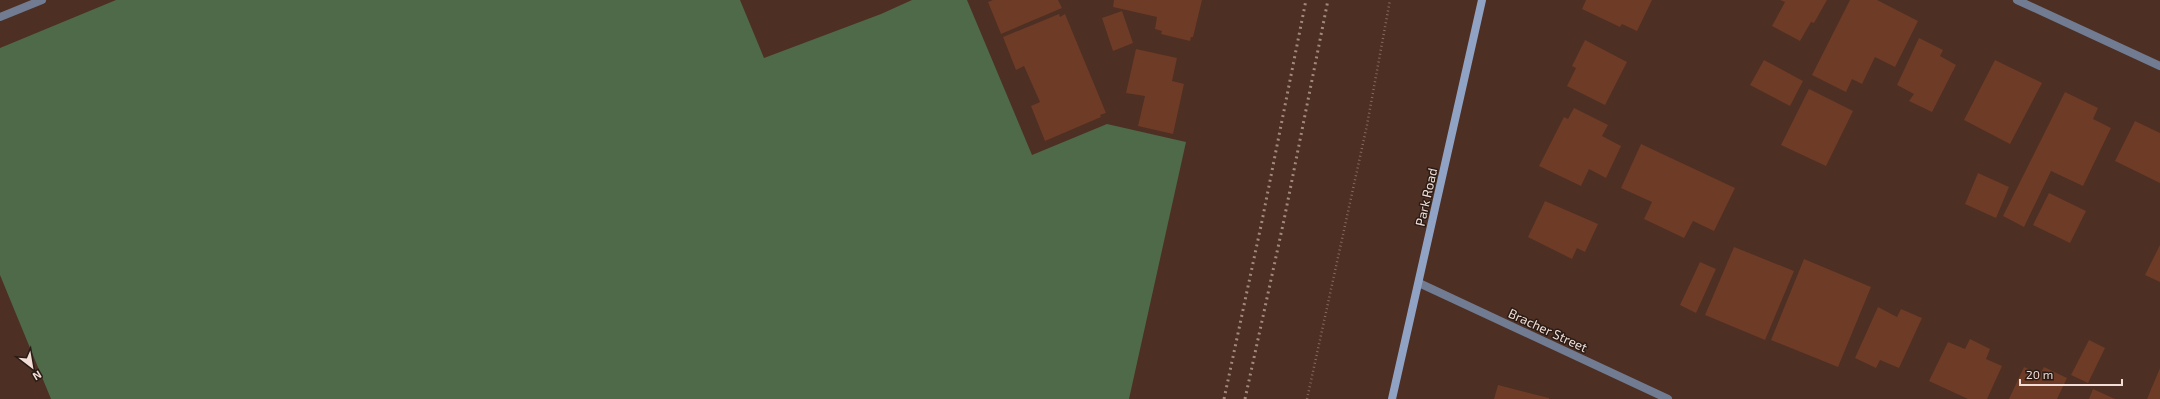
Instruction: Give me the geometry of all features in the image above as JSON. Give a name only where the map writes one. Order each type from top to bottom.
[{"type":"main road","name":"Park Road","points":[[1392,399],[1482,0]]},
{"type":"street","points":[[0,17],[42,0]]},
{"type":"street","points":[[2017,0],[2160,66]]},
{"type":"street","name":"Bracher Street","points":[[1419,284],[1668,399]]},
{"type":"path","points":[[1306,399],[1367,125],[1390,0]]},
{"type":"green space","points":[[116,0],[740,0],[764,58],[881,14],[912,0],[967,0],[1032,155],[1107,124],[1186,142],[1129,399],[51,399],[0,275],[0,48]]},
{"type":"building","points":[[993,0],[1058,0],[1062,8],[1001,34],[988,2]]},
{"type":"building","points":[[1114,0],[1202,0],[1193,37],[1191,37],[1190,41],[1161,34],[1162,31],[1155,29],[1157,17],[1113,7]]},
{"type":"building","points":[[1586,0],[1652,0],[1637,31],[1622,24],[1620,27],[1582,9]]},
{"type":"building","points":[[1780,0],[1827,0],[1814,23],[1811,22],[1800,41],[1772,26],[1785,2]]},
{"type":"building","points":[[1850,0],[1877,0],[1918,21],[1895,67],[1875,57],[1862,84],[1852,79],[1846,92],[1812,75]]},
{"type":"building","points":[[1122,11],[1133,43],[1113,51],[1102,18]]},
{"type":"building","points":[[1059,14],[1060,17],[1065,14],[1106,113],[1100,115],[1101,117],[1045,141],[1031,106],[1040,102],[1024,66],[1016,70],[1003,37]]},
{"type":"building","points":[[1919,38],[1943,50],[1940,56],[1956,65],[1932,112],[1909,101],[1914,94],[1897,85]]},
{"type":"building","points":[[1585,40],[1627,62],[1605,105],[1567,86],[1576,68],[1572,66]]},
{"type":"building","points":[[1136,49],[1177,58],[1172,81],[1184,84],[1173,134],[1138,126],[1145,96],[1126,93]]},
{"type":"building","points":[[1764,60],[1803,81],[1790,106],[1750,85]]},
{"type":"building","points":[[1995,60],[2042,83],[2010,144],[1964,120]]},
{"type":"building","points":[[1809,89],[1853,111],[1826,166],[1781,145]]},
{"type":"building","points":[[2065,92],[2098,108],[2093,119],[2111,128],[2083,186],[2051,171],[2024,227],[2003,216]]},
{"type":"building","points":[[1574,108],[1608,125],[1602,136],[1621,146],[1606,178],[1589,169],[1581,186],[1539,166],[1564,117],[1568,119]]},
{"type":"building","points":[[2135,121],[2160,133],[2160,183],[2115,161]]},
{"type":"building","points":[[1641,144],[1735,188],[1714,231],[1693,221],[1684,238],[1644,219],[1652,202],[1621,188]]},
{"type":"building","points":[[1978,173],[2009,187],[1996,218],[1965,204]]},
{"type":"building","points":[[2049,193],[2086,211],[2070,243],[2033,225]]},
{"type":"building","points":[[1545,201],[1598,224],[1585,252],[1577,248],[1572,259],[1528,237]]},
{"type":"building","points":[[2160,245],[2160,282],[2145,275]]},
{"type":"building","points":[[1734,247],[1794,271],[1765,340],[1705,315]]},
{"type":"building","points":[[1804,259],[1871,287],[1838,367],[1771,340]]},
{"type":"building","points":[[1700,262],[1716,269],[1696,313],[1680,305]]},
{"type":"building","points":[[1878,307],[1897,317],[1901,309],[1922,318],[1899,368],[1880,360],[1876,368],[1855,358]]},
{"type":"building","points":[[1970,339],[1990,349],[1986,359],[2002,366],[1987,399],[1968,399],[1929,381],[1948,342],[1965,349]]},
{"type":"building","points":[[2089,340],[2105,348],[2088,383],[2071,375]]},
{"type":"building","points":[[2024,367],[2040,374],[2044,367],[2067,378],[2057,399],[2009,399]]},
{"type":"building","points":[[2160,368],[2160,399],[2147,399]]},
{"type":"building","points":[[1498,385],[1549,398],[1549,399],[1494,399]]},
{"type":"building","points":[[2093,389],[2115,399],[2089,399]]},
{"type":"railway","points":[[1224,399],[1262,221],[1306,0]]},
{"type":"railway","points":[[1245,399],[1284,220],[1328,0]]}]
